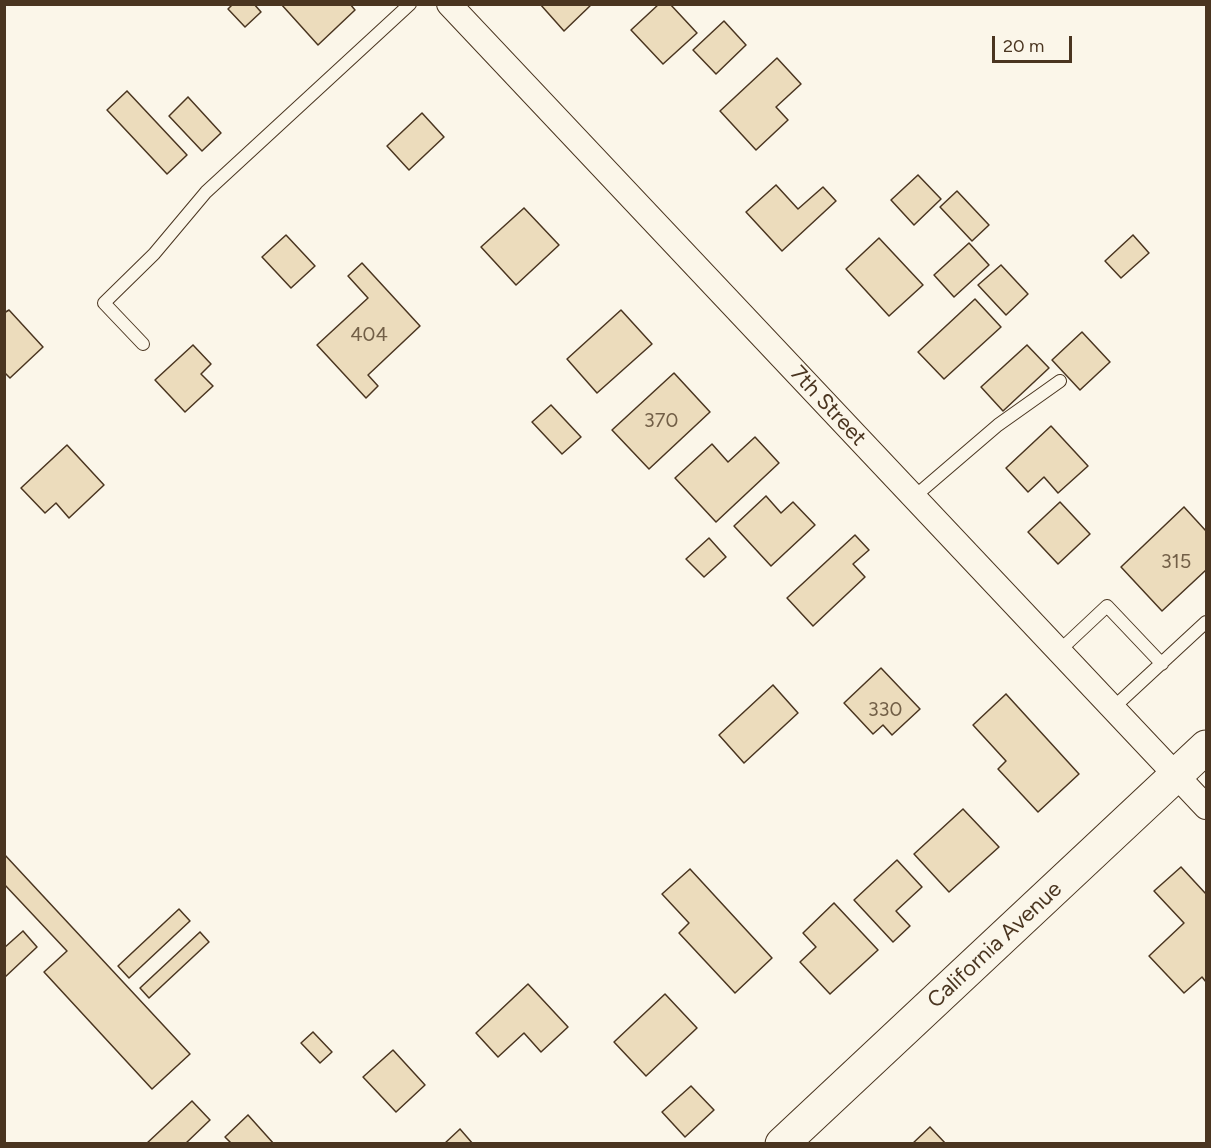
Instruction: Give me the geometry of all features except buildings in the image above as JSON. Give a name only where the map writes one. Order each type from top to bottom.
[{"type":"main road","name":"California Avenue","points":[[792,1140],[1206,747]]},
{"type":"street","name":"7th Street","points":[[448,4],[1206,807]]},
{"type":"lane","points":[[143,344],[104,303],[153,254],[206,192],[410,4]]},
{"type":"lane","points":[[914,497],[998,425],[1060,381]]},
{"type":"lane","points":[[1059,651],[1107,606],[1162,664]]},
{"type":"lane","points":[[1113,708],[1206,622]]}]
